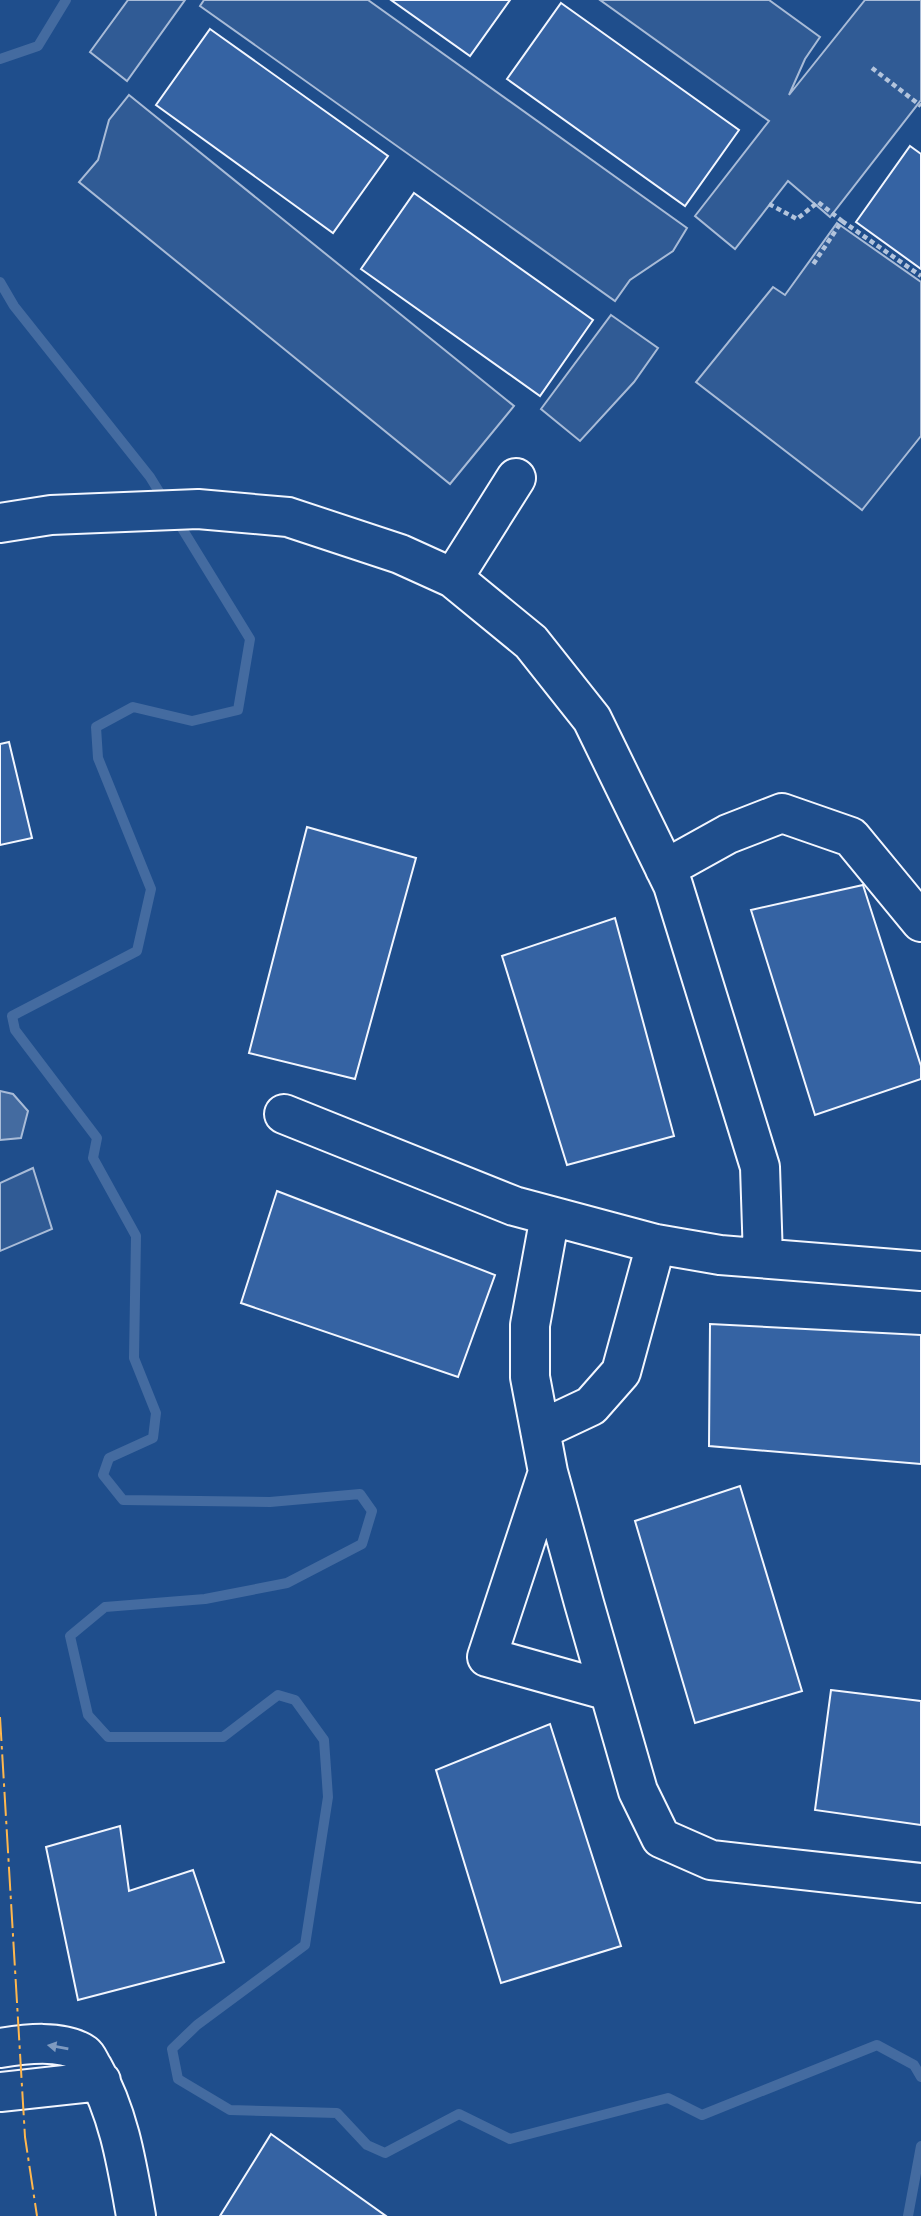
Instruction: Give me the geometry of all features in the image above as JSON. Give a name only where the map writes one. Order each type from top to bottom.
[{"type":"street","points":[[453,578],[516,478]]},
{"type":"street","points":[[0,523],[51,515],[198,509],[288,517],[400,554],[453,578],[531,642],[592,719],[674,885],[760,1167],[763,1258]]},
{"type":"street","points":[[665,869],[728,834],[782,813],[851,836],[921,922]]},
{"type":"street","points":[[285,1114],[513,1206],[656,1244],[720,1255],[921,1271]]},
{"type":"street","points":[[550,1216],[530,1325],[530,1377],[548,1472],[609,1691],[638,1791],[661,1838],[711,1860],[921,1883]]},
{"type":"street","points":[[540,1430],[591,1406],[621,1372],[656,1244]]},
{"type":"street","points":[[548,1472],[487,1657],[609,1691]]},
{"type":"street","points":[[0,2048],[26,2044],[60,2046],[85,2055],[101,2081],[124,2146],[136,2216]]},
{"type":"street","points":[[0,2092],[101,2081]]},
{"type":"path","points":[[872,68],[921,106]]},
{"type":"path","points":[[769,204],[797,219],[818,202],[921,276]]},
{"type":"path","points":[[812,265],[842,221]]},
{"type":"shaded area","points":[[128,0],[185,0],[127,81],[90,52]]},
{"type":"shaded area","points":[[204,0],[368,0],[687,228],[673,251],[630,280],[615,301],[200,6]]},
{"type":"shaded area","points":[[600,0],[769,0],[820,37],[805,59],[789,95],[865,0],[921,0],[921,100],[830,217],[788,181],[735,249],[695,216],[769,121]]},
{"type":"shaded area","points":[[129,95],[514,406],[450,484],[79,182],[98,160],[109,120]]},
{"type":"shaded area","points":[[837,223],[921,282],[921,436],[862,510],[696,382],[773,287],[785,295]]},
{"type":"shaded area","points":[[611,315],[658,348],[634,382],[580,441],[541,409]]},
{"type":"shaded area","points":[[0,1091],[13,1094],[28,1111],[21,1138],[0,1140]]},
{"type":"shaded area","points":[[33,1168],[52,1229],[0,1251],[0,1183]]},
{"type":"building","points":[[391,0],[510,0],[470,56]]},
{"type":"building","points":[[561,3],[739,130],[685,206],[507,79]]},
{"type":"building","points":[[210,29],[388,156],[333,233],[156,105]]},
{"type":"building","points":[[910,146],[921,154],[921,269],[856,222]]},
{"type":"building","points":[[414,193],[593,320],[540,396],[361,269]]},
{"type":"building","points":[[9,742],[32,838],[0,845],[0,744]]},
{"type":"building","points":[[307,827],[416,858],[355,1079],[249,1053]]},
{"type":"building","points":[[863,885],[921,1066],[921,1079],[815,1115],[751,910]]},
{"type":"building","points":[[615,918],[674,1136],[567,1165],[502,956]]},
{"type":"building","points":[[277,1191],[495,1275],[458,1377],[241,1303]]},
{"type":"building","points":[[710,1324],[921,1335],[921,1464],[709,1446]]},
{"type":"building","points":[[740,1486],[802,1691],[695,1723],[635,1521]]},
{"type":"building","points":[[831,1690],[921,1701],[921,1825],[815,1810]]},
{"type":"building","points":[[550,1724],[621,1946],[501,1983],[436,1770]]},
{"type":"building","points":[[120,1826],[129,1891],[193,1870],[224,1962],[78,2000],[46,1847]]},
{"type":"building","points":[[271,2134],[386,2216],[220,2216]]},
{"type":"waterway","points":[[0,59],[38,46],[66,0]]},
{"type":"waterway","points":[[0,282],[14,306],[150,477],[166,503]]},
{"type":"waterway","points":[[175,517],[250,639],[238,710],[192,721],[133,707],[96,727],[98,758],[151,889],[137,951],[12,1016],[15,1030],[97,1138],[93,1158],[136,1236],[134,1358],[156,1413],[153,1438],[109,1458],[103,1475],[123,1500],[270,1502],[360,1494],[372,1511],[362,1544],[287,1583],[205,1599],[105,1607],[70,1636],[88,1715],[108,1737],[223,1737],[278,1695],[295,1700],[324,1740],[328,1797],[305,1945],[197,2025],[172,2049],[178,2079],[230,2110],[337,2113],[367,2145],[385,2153],[459,2114],[510,2139],[668,2098],[702,2115],[877,2045],[914,2065],[921,2077]]},
{"type":"waterway","points":[[908,2216],[921,2146]]},
{"type":"power","points":[[0,1717],[25,2137],[37,2216]]}]
